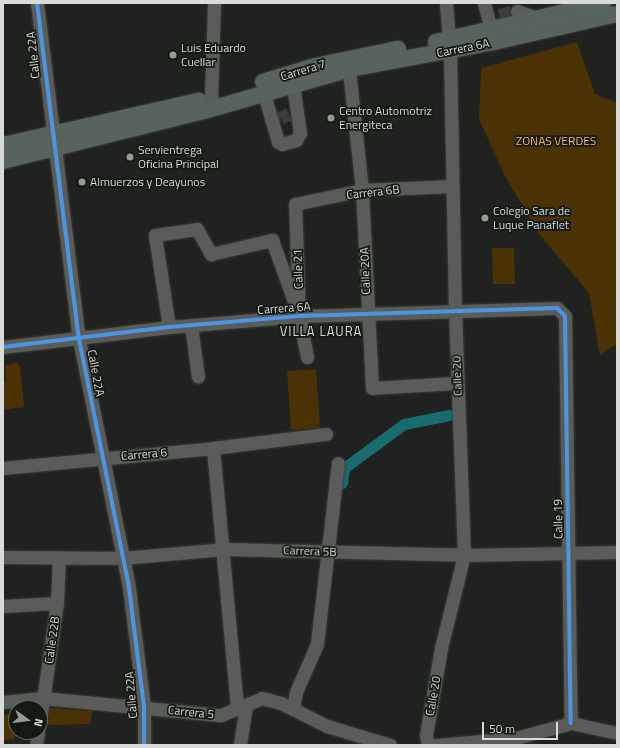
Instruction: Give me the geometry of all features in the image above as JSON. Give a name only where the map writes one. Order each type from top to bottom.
[{"type":"main road","name":"Carrera 7","points":[[3,145],[52,132],[211,99],[348,64],[449,45],[491,29],[604,3]]},
{"type":"main road","name":"Carrera 6A","points":[[449,45],[617,14]]},
{"type":"main road","points":[[3,161],[264,94],[293,85],[348,64]]},
{"type":"street","name":"Calle 22A","points":[[37,3],[79,339],[129,588],[144,706],[144,745]]},
{"type":"street","points":[[211,99],[214,3]]},
{"type":"street","name":"Calle 20","points":[[428,745],[426,734],[441,648],[464,555],[457,383],[449,45],[446,3]]},
{"type":"street","points":[[484,3],[491,29]]},
{"type":"street","points":[[517,11],[537,18]]},
{"type":"street","points":[[491,29],[499,15]]},
{"type":"street","name":"Calle 20A","points":[[348,64],[362,190],[367,314],[372,388],[457,383]]},
{"type":"street","points":[[264,94],[273,116],[278,142],[282,144],[296,140],[300,130],[292,109],[293,85]]},
{"type":"street","name":"Carrera 6B","points":[[295,204],[362,190],[452,186]]},
{"type":"street","name":"Calle 21","points":[[295,204],[299,316],[307,357]]},
{"type":"street","points":[[169,326],[155,235],[197,229],[211,254],[272,240],[299,316]]},
{"type":"street","name":"Carrera 6A","points":[[3,347],[79,339],[169,326],[299,316],[557,308],[565,316]]},
{"type":"street","name":"Calle 19","points":[[565,316],[571,723]]},
{"type":"street","points":[[191,325],[198,377]]},
{"type":"street","name":"Carrera 6","points":[[3,468],[18,469],[103,457],[214,448],[326,434]]},
{"type":"street","points":[[214,448],[241,707],[240,745]]},
{"type":"street","points":[[293,709],[296,692],[317,644],[338,463]]},
{"type":"street","name":"Carrera 5B","points":[[3,557],[122,558],[224,549],[464,555],[617,552]]},
{"type":"street","name":"Calle 22B","points":[[43,698],[57,603],[59,558]]},
{"type":"street","points":[[3,606],[57,603]]},
{"type":"street","name":"Carrera 5","points":[[3,702],[43,698],[144,706],[221,715],[262,698],[293,709],[328,726],[390,745]]},
{"type":"street","points":[[437,745],[516,741],[571,723],[617,733]]},
{"type":"green space","name":"ZONAS VERDES","points":[[577,42],[595,94],[617,103],[617,344],[600,355],[589,293],[539,234],[505,176],[479,119],[481,68]]},
{"type":"green space","points":[[492,248],[514,248],[515,284],[493,284]]},
{"type":"green space","points":[[17,363],[20,366],[24,407],[3,410],[3,383],[6,382],[5,365]]},
{"type":"green space","points":[[316,369],[320,428],[291,430],[287,371]]},
{"type":"green space","points":[[49,708],[92,711],[90,724],[48,725]]},
{"type":"green space","points":[[3,715],[8,715],[9,740],[3,741]]},
{"type":"waterway","points":[[342,483],[344,468],[404,424],[449,415]]},
{"type":"tunnel","points":[[499,15],[517,11]]},
{"type":"tunnel","points":[[275,117],[281,118],[289,114]]},
{"type":"cycle path","points":[[37,3],[79,339],[129,588],[144,706],[144,745]]},
{"type":"cycle path","points":[[3,347],[169,327],[299,316],[557,308],[565,316],[571,723]]},
{"type":"place","name":"Luis Eduardo Cuellar","points":[[173,55]]},
{"type":"place","name":"Centro Automotriz Energiteca","points":[[331,118]]},
{"type":"place","name":"Servientrega Oficina Principal","points":[[130,157]]},
{"type":"place","name":"Almuerzos y Deayunos","points":[[82,182]]},
{"type":"place","name":"Colegio Sara de Luque Panaflet","points":[[485,218]]},
{"type":"district","name":"VILLA LAURA","points":[[321,331]]}]
